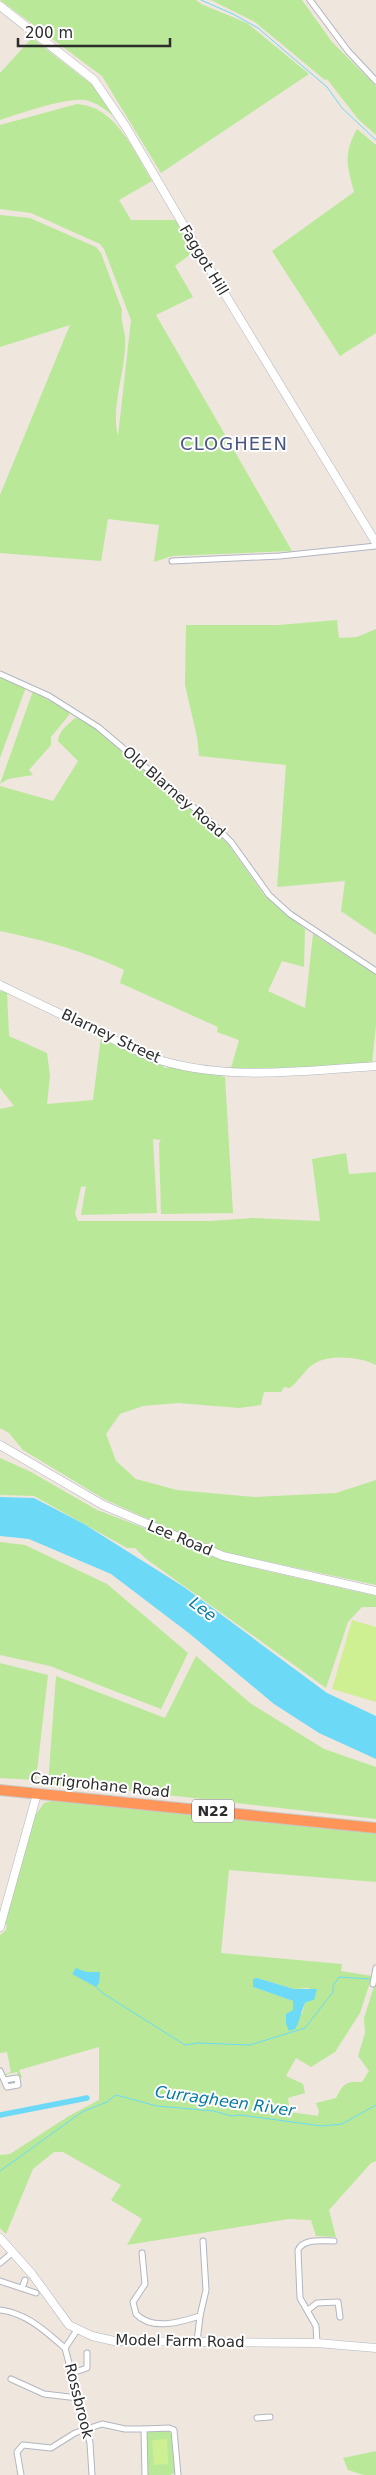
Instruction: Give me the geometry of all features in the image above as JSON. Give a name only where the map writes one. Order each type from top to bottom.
[{"type":"highway","name":"Carrigrohane Road","points":[[0,1790],[376,1828]]},
{"type":"street","points":[[310,0],[348,52],[376,81]]},
{"type":"street","name":"Faggot Hill","points":[[0,6],[94,80],[126,127],[184,228],[376,544]]},
{"type":"street","points":[[172,561],[280,556],[376,544]]},
{"type":"street","name":"Old Blarney Road","points":[[0,674],[49,696],[98,727],[213,824],[231,842],[268,895],[304,926],[376,972]]},
{"type":"street","name":"Blarney Street","points":[[0,985],[150,1056],[171,1064],[238,1074],[376,1066]]},
{"type":"street","name":"Lee Road","points":[[0,1445],[102,1505],[223,1556],[376,1591]]},
{"type":"street","points":[[0,1926],[37,1794]]},
{"type":"street","points":[[372,1984],[376,1968]]},
{"type":"street","points":[[0,2071],[5,2080]]},
{"type":"street","name":"Model Farm Road","points":[[1,2241],[32,2274],[65,2322],[77,2330],[114,2341],[317,2343],[376,2348]]},
{"type":"street","points":[[197,2342],[206,2290],[203,2241]]},
{"type":"street","points":[[317,2343],[316,2326],[302,2302],[298,2250],[300,2245],[307,2242],[334,2241]]},
{"type":"street","points":[[1,2261],[12,2252]]},
{"type":"street","points":[[142,2253],[145,2284],[133,2302],[138,2316],[147,2321],[160,2323],[179,2322],[200,2316]]},
{"type":"street","points":[[22,2288],[25,2280]]},
{"type":"street","points":[[0,2281],[36,2293]]},
{"type":"street","points":[[308,2310],[317,2303],[338,2302],[340,2317]]},
{"type":"street","points":[[0,2310],[18,2315],[35,2323],[65,2348]]},
{"type":"street","name":"Rossbrook","points":[[77,2330],[65,2348],[90,2443],[92,2475]]},
{"type":"street","points":[[72,2373],[87,2368],[87,2353]]},
{"type":"street","points":[[11,2379],[44,2394],[78,2398]]},
{"type":"street","points":[[257,2418],[270,2417]]},
{"type":"street","points":[[21,2475],[18,2452],[22,2445],[51,2448],[86,2429],[102,2424],[125,2429],[168,2428],[174,2430],[178,2475]]},
{"type":"street","points":[[144,2429],[145,2475]]},
{"type":"green space","points":[[0,0],[196,0],[201,4],[247,23],[309,74],[161,173],[102,76]]},
{"type":"green space","points":[[211,0],[302,0],[332,42],[376,86],[376,135],[358,119],[327,79],[325,80],[255,22]]},
{"type":"green space","points":[[32,38],[95,87],[119,120],[97,104],[81,100],[45,106],[0,120],[0,73]]},
{"type":"green space","points":[[77,104],[91,107],[103,113],[113,122],[131,144],[152,181],[119,200],[131,220],[176,220],[196,250],[175,266],[193,297],[156,315],[292,551],[172,556],[154,562],[159,525],[108,519],[101,561],[0,553],[0,495],[70,325],[0,347],[0,215],[30,218],[96,247],[101,253],[122,310],[125,337],[124,362],[116,412],[118,436],[131,320],[104,249],[100,244],[31,213],[0,209],[0,125]]},
{"type":"green space","points":[[357,129],[376,145],[376,333],[340,356],[272,251],[354,192],[348,153]]},
{"type":"green space","points":[[337,620],[339,638],[357,637],[376,629],[376,935],[341,911],[345,881],[277,887],[286,765],[199,756],[197,737],[185,685],[186,625],[279,625]]},
{"type":"green space","points":[[0,676],[26,687],[0,758]]},
{"type":"green space","points":[[33,691],[69,712],[69,715],[51,737],[51,745],[29,770],[33,775],[8,779],[0,784]]},
{"type":"green space","points":[[75,718],[84,720],[101,731],[202,818],[228,844],[264,895],[305,929],[304,967],[282,961],[268,991],[305,1008],[313,934],[376,975],[376,1025],[372,1063],[301,1068],[231,1068],[239,1040],[217,1032],[218,1027],[120,983],[124,970],[64,947],[0,931],[0,786],[53,801],[78,761],[58,741],[62,731]]},
{"type":"green space","points":[[0,991],[7,992],[9,1036],[47,1053],[50,1076],[47,1104],[93,1100],[101,1037],[160,1063],[165,1068],[171,1067],[225,1077],[233,1213],[161,1214],[159,1143],[161,1140],[153,1139],[157,1213],[81,1215],[86,1186],[81,1187],[75,1214],[78,1221],[210,1221],[253,1218],[320,1221],[312,1159],[346,1153],[349,1174],[376,1172],[376,1365],[354,1358],[329,1358],[312,1365],[290,1388],[284,1387],[281,1392],[264,1392],[261,1405],[239,1408],[178,1403],[143,1406],[120,1414],[106,1434],[116,1461],[136,1479],[177,1490],[254,1497],[336,1493],[376,1480],[376,1585],[218,1551],[104,1499],[23,1450],[9,1433],[0,1428],[0,1109],[14,1106],[0,1088]]},
{"type":"green space","points":[[0,1458],[31,1472],[97,1510],[207,1555],[254,1568],[376,1596],[376,1607],[362,1607],[348,1622],[326,1688],[145,1558],[135,1548],[127,1548],[34,1496],[0,1495]]},
{"type":"green space","points":[[0,1542],[25,1545],[107,1584],[188,1653],[161,1709],[50,1666],[0,1655]]},
{"type":"green space","points":[[352,1620],[376,1627],[376,1702],[332,1689]]},
{"type":"green space","points":[[196,1656],[250,1703],[324,1749],[376,1767],[376,1819],[133,1791],[48,1785],[56,1676],[165,1718]]},
{"type":"green space","points":[[0,1663],[48,1675],[36,1780],[0,1778]]},
{"type":"green space","points":[[56,1800],[376,1833],[376,1882],[229,1870],[221,1953],[342,1964],[341,1971],[372,1976],[360,2013],[335,2052],[311,2067],[296,2058],[286,2076],[303,2084],[305,2093],[288,2098],[290,2112],[318,2116],[319,2111],[316,2103],[336,2098],[346,2084],[362,2082],[369,2071],[358,2056],[365,2033],[364,2018],[376,1980],[376,2161],[371,2163],[329,2210],[336,2237],[316,2236],[311,2220],[289,2219],[127,2245],[142,2219],[111,2200],[121,2185],[63,2152],[54,2152],[33,2169],[6,2234],[0,2228],[0,2155],[10,2154],[69,2116],[99,2100],[99,2047],[19,2070],[22,2077],[19,2078],[17,2072],[7,2074],[6,2078],[3,2069],[5,2074],[11,2072],[7,2052],[0,2053],[0,1935],[6,1930],[7,1925],[5,1923],[35,1816],[44,1803]],"holes":[[[257,1978],[294,1989],[309,1988],[302,2014],[293,2011],[293,2001],[253,1987]]]},
{"type":"green space","points":[[168,2430],[171,2434],[175,2473],[170,2475],[148,2475],[147,2432]]},
{"type":"green space","points":[[167,2439],[168,2464],[154,2465],[152,2440]]},
{"type":"green space","points":[[376,2451],[376,2475],[364,2475],[348,2470],[343,2458]]},
{"type":"water","name":"Lee","points":[[0,1497],[34,1498],[84,1524],[184,1587],[327,1693],[376,1716],[376,1759],[319,1733],[274,1704],[190,1634],[111,1574],[29,1539],[0,1536]]},
{"type":"water","points":[[76,1968],[86,1972],[100,1972],[99,1983],[96,1987],[72,1974]]},
{"type":"water","points":[[257,1978],[294,1989],[317,1989],[314,2000],[306,2002],[304,2005],[295,2029],[289,2031],[286,2024],[286,2014],[293,2010],[293,2001],[253,1987],[253,1979]]},
{"type":"waterway","points":[[201,0],[233,14],[258,28],[327,87],[342,108],[376,140]]},
{"type":"waterway","points":[[96,1987],[185,2045],[198,2043],[250,2045],[305,2028],[333,1992],[333,1986],[339,1977],[369,1979]]},
{"type":"waterway","name":"Curragheen River","points":[[0,2171],[82,2112],[107,2102],[116,2095],[157,2106],[214,2111],[231,2116],[240,2115],[322,2126],[342,2124],[376,2105]]},
{"type":"waterway","points":[[0,2115],[87,2098]]},
{"type":"district","name":"CLOGHEEN","points":[[234,443]]}]
